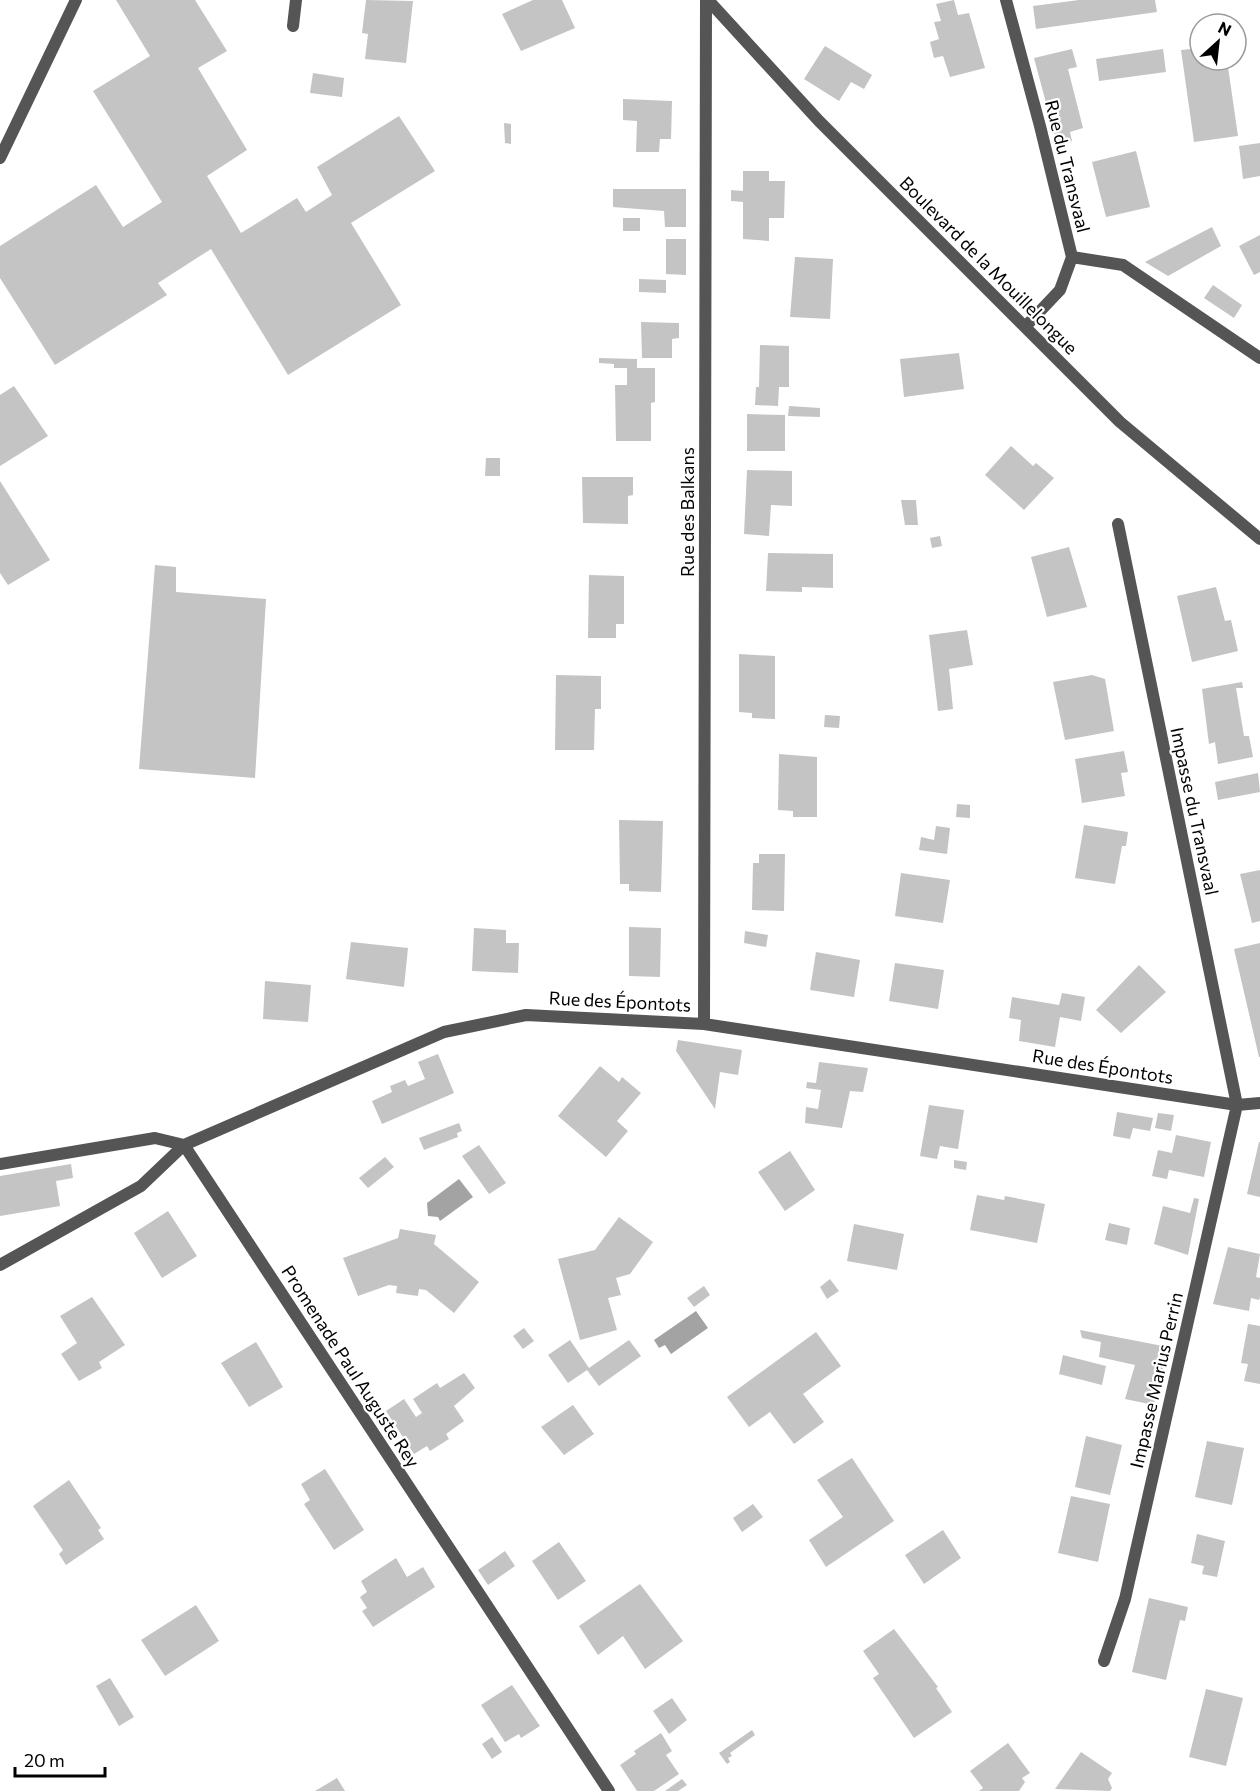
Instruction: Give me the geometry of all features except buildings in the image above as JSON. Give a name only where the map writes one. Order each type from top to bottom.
[{"type":"street","points":[[0,158],[76,0]]},
{"type":"street","points":[[293,26],[296,0]]},
{"type":"street","name":"Boulevard de la Mouillelongue","points":[[707,0],[819,121],[1120,422],[1260,539]]},
{"type":"street","name":"Rue des Balkans","points":[[704,1024],[707,0]]},
{"type":"street","name":"Rue du Transvaal","points":[[1006,0],[1072,258],[1060,290],[1024,327]]},
{"type":"street","points":[[1072,258],[1123,265],[1260,358]]},
{"type":"street","name":"Impasse du Transvaal","points":[[1118,524],[1237,1105]]},
{"type":"street","name":"Rue des Épontots","points":[[184,1145],[444,1032],[526,1015],[704,1024],[1237,1105],[1260,1103]]},
{"type":"street","name":"Impasse Marius Perrin","points":[[1104,1661],[1125,1599],[1237,1105]]},
{"type":"street","points":[[0,1164],[155,1138],[184,1145]]},
{"type":"street","points":[[0,1265],[141,1186],[184,1145]]},
{"type":"street","name":"Promenade Paul Auguste Rey","points":[[184,1145],[609,1791]]},
{"type":"shaded area","points":[[459,1179],[473,1197],[440,1221],[438,1217],[428,1216],[427,1203]]},
{"type":"shaded area","points":[[696,1311],[708,1328],[671,1354],[665,1345],[659,1348],[654,1340]]}]
